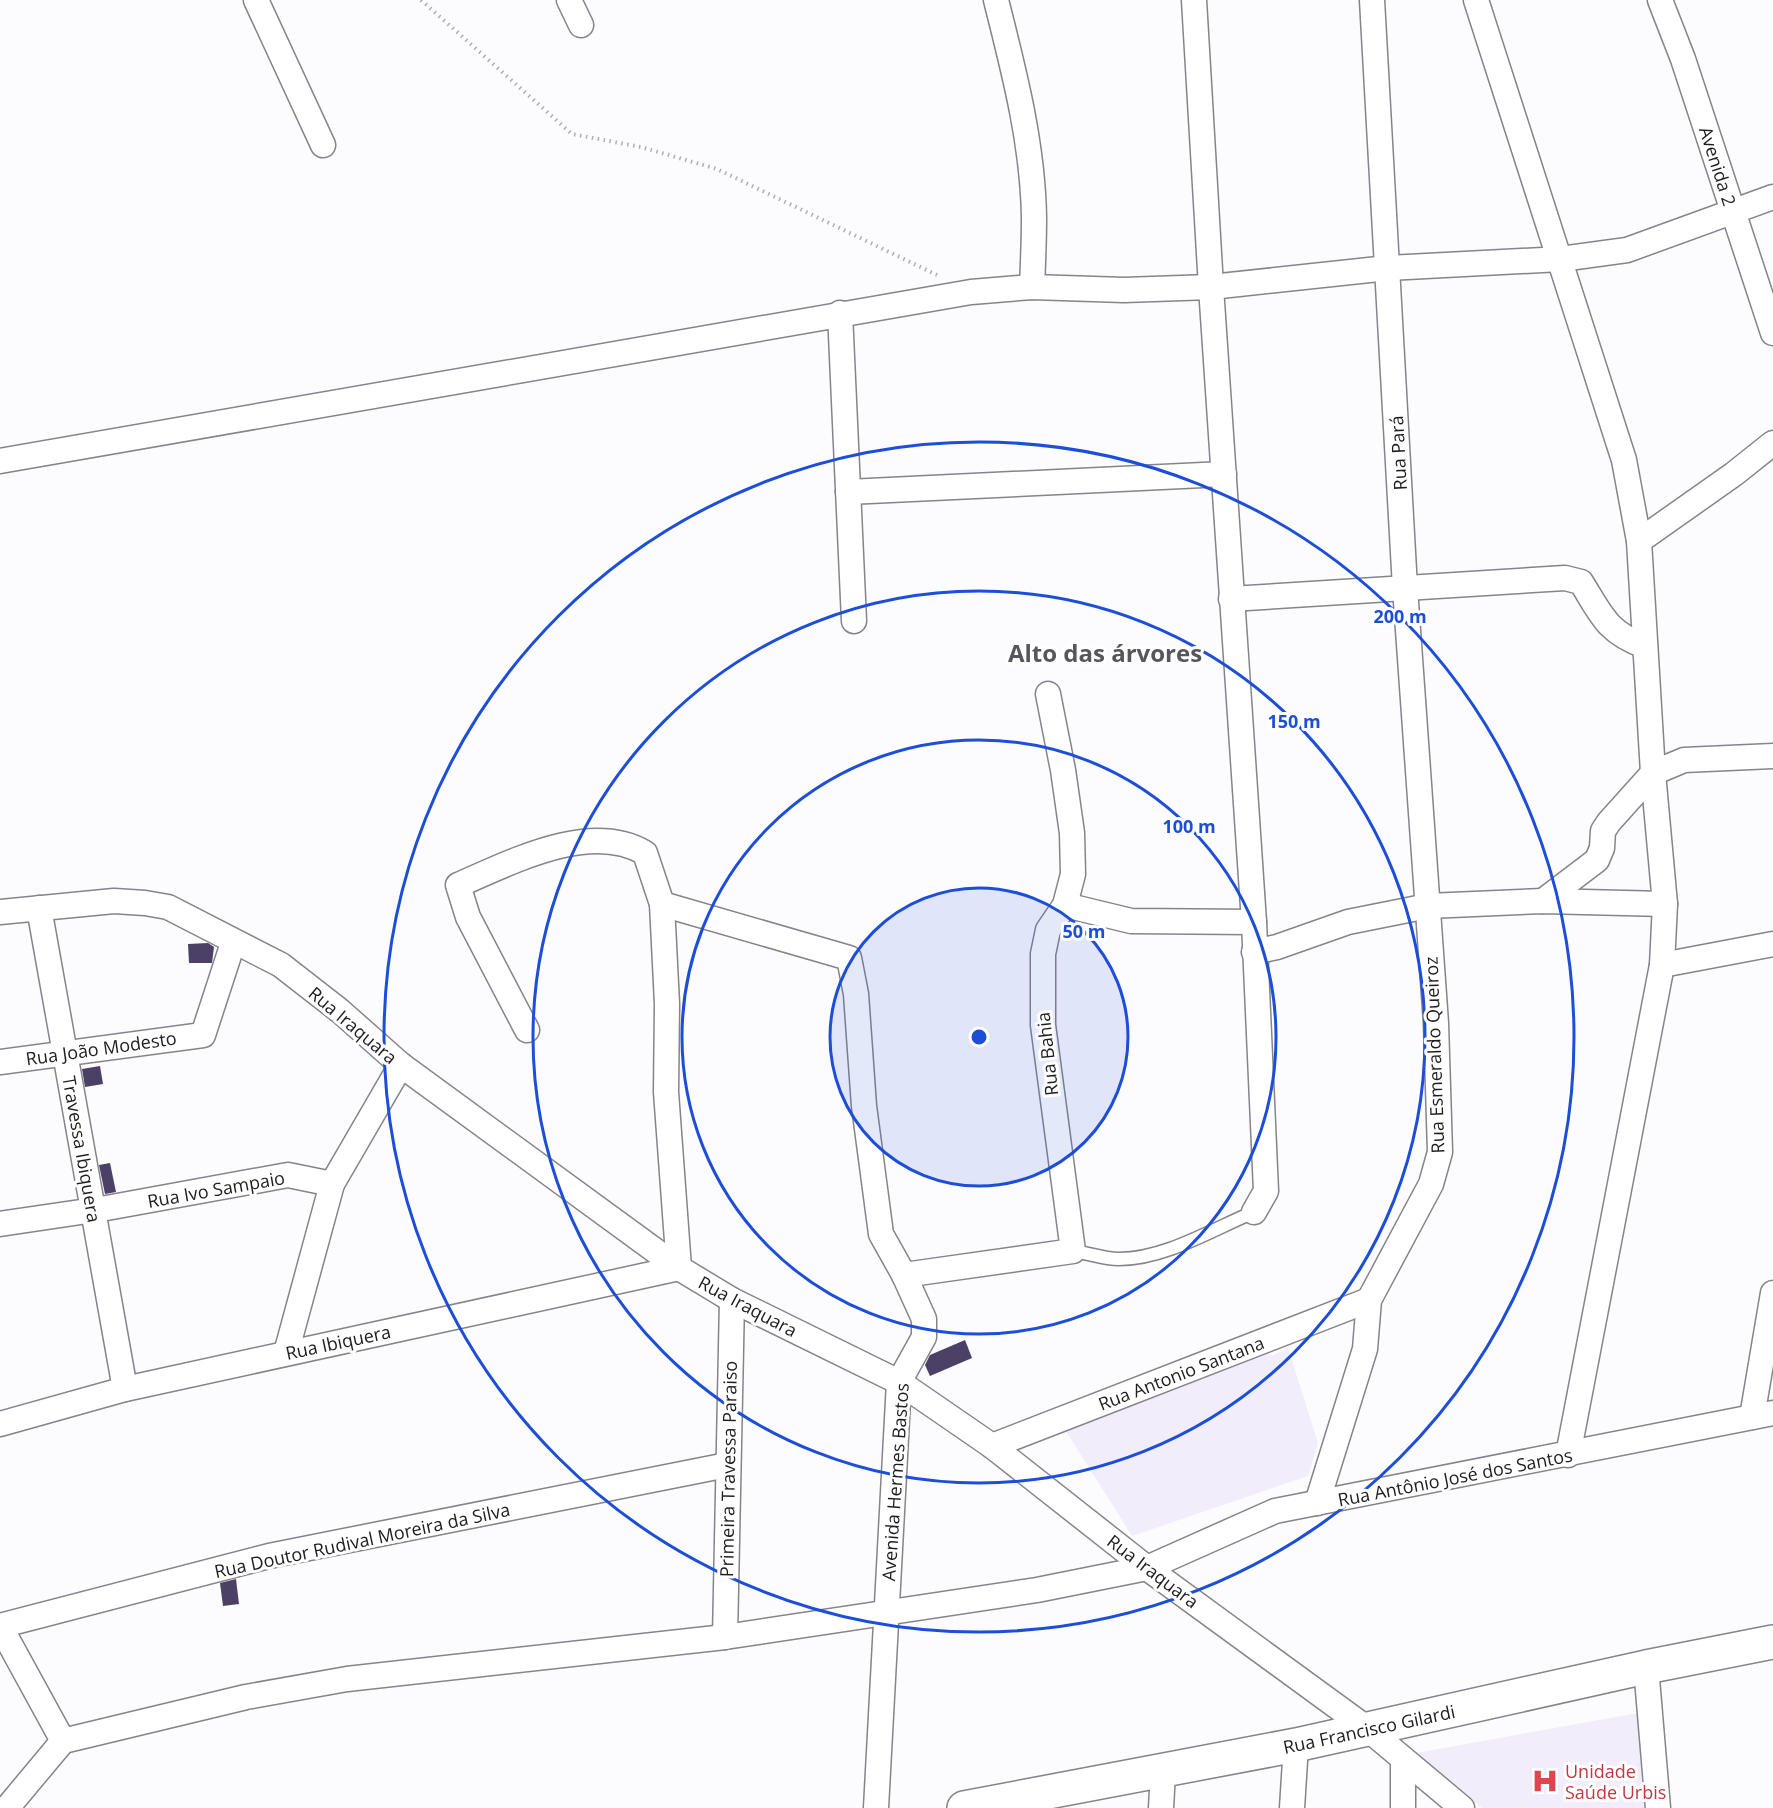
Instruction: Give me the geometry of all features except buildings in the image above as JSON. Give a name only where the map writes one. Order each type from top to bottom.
[{"type":"street","points":[[256,0],[323,145]]},
{"type":"street","points":[[569,0],[581,25]]},
{"type":"street","points":[[996,0],[1017,84],[1028,156],[1034,216],[1032,287]]},
{"type":"street","points":[[1194,0],[1210,287],[1254,922],[1266,1191],[1254,1212]]},
{"type":"street","name":"Rua Pará","points":[[1372,0],[1405,588],[1428,906]]},
{"type":"street","points":[[1476,0],[1624,459],[1639,541],[1653,773],[1665,904],[1662,965],[1568,1455]]},
{"type":"street","name":"Avenida 2","points":[[1660,0],[1773,333]]},
{"type":"street","points":[[0,461],[334,405],[840,313],[971,292],[1032,287],[1124,291],[1210,287],[1388,268],[1561,259],[1627,250],[1773,197]]},
{"type":"street","points":[[840,313],[854,621]]},
{"type":"street","points":[[1639,541],[1773,443]]},
{"type":"street","points":[[848,492],[1224,474]]},
{"type":"street","points":[[1231,599],[1565,579],[1581,582],[1612,630],[1627,640],[1646,646]]},
{"type":"street","name":"Rua Bahia","points":[[1048,694],[1058,736],[1072,833],[1073,874],[1065,905],[1048,930],[1043,954],[1041,986],[1043,1025],[1073,1251]]},
{"type":"street","points":[[1543,901],[1597,860],[1602,849],[1603,831],[1653,773],[1684,760],[1773,756]]},
{"type":"street","points":[[527,1030],[468,917],[458,885],[533,852],[580,842],[630,844],[645,853],[662,904],[667,1004],[666,1092],[679,1268]]},
{"type":"street","name":"Rua Iraquara","points":[[0,912],[114,901],[145,903],[168,908],[233,943],[281,965],[340,1011],[401,1065],[679,1268],[732,1300],[898,1382],[992,1446],[1146,1568],[1369,1730],[1462,1808]]},
{"type":"street","points":[[1254,951],[1277,947],[1348,922],[1428,906],[1543,901],[1665,904]]},
{"type":"street","name":"Avenida Hermes Bastos","points":[[662,904],[849,957],[855,994],[864,1106],[881,1234],[904,1275],[924,1319],[924,1337],[898,1382],[876,1808]]},
{"type":"street","points":[[1065,905],[1131,921],[1254,922]]},
{"type":"street","name":"Rua Esmeraldo Queiroz","points":[[1317,1503],[1365,1349],[1369,1300],[1431,1184],[1440,1152],[1436,1023],[1428,906]]},
{"type":"street","name":"Travessa Ibiquera","points":[[39,908],[125,1389]]},
{"type":"street","name":"Rua João Modesto","points":[[0,1062],[203,1035],[233,943]]},
{"type":"street","points":[[1662,965],[1773,944]]},
{"type":"street","points":[[286,1353],[332,1184],[401,1065]]},
{"type":"street","name":"Rua Ivo Sampaio","points":[[0,1224],[93,1211],[288,1175],[332,1184]]},
{"type":"street","points":[[904,1275],[1073,1251]]},
{"type":"street","name":"Rua Ibiquera","points":[[0,1424],[125,1389],[679,1268]]},
{"type":"street","points":[[1763,1415],[1773,1293]]},
{"type":"street","name":"Primeira Travessa Paraiso","points":[[725,1637],[732,1300]]},
{"type":"street","name":"Rua Antonio Santana","points":[[992,1446],[1369,1300]]},
{"type":"street","name":"Rua Antônio José dos Santos","points":[[63,1741],[246,1697],[347,1679],[725,1637],[887,1615],[1037,1590],[1146,1568],[1275,1511],[1763,1415]]},
{"type":"street","name":"Rua Doutor Rudival Moreira da Silva","points":[[0,1626],[269,1556],[727,1465]]},
{"type":"street","points":[[0,1626],[63,1741],[7,1808]]},
{"type":"street","name":"Rua Francisco Gilardi","points":[[963,1808],[1026,1803],[1163,1772],[1369,1730],[1646,1667],[1773,1642]]},
{"type":"street","points":[[1646,1667],[1658,1808]]},
{"type":"street","points":[[1292,1808],[1296,1745]]},
{"type":"street","points":[[1403,1759],[1403,1808]]},
{"type":"street","points":[[1161,1808],[1163,1772]]},
{"type":"lane","points":[[1073,1251],[1116,1259],[1133,1258],[1164,1250],[1254,1212]]},
{"type":"path","points":[[421,0],[572,134],[641,147],[717,169],[971,292]]},
{"type":"shaded area","points":[[1266,1347],[1270,1357],[1288,1348],[1318,1443],[1308,1476],[1132,1536],[1064,1428]]},
{"type":"shaded area","name":"Unidade Saúde Urbis","points":[[1638,1713],[1646,1808],[1482,1808],[1411,1754]]},
{"type":"place","name":"Unidade Saúde Urbis","points":[[1545,1781]]},
{"type":"district","name":"Alto das árvores","points":[[1105,652]]}]
